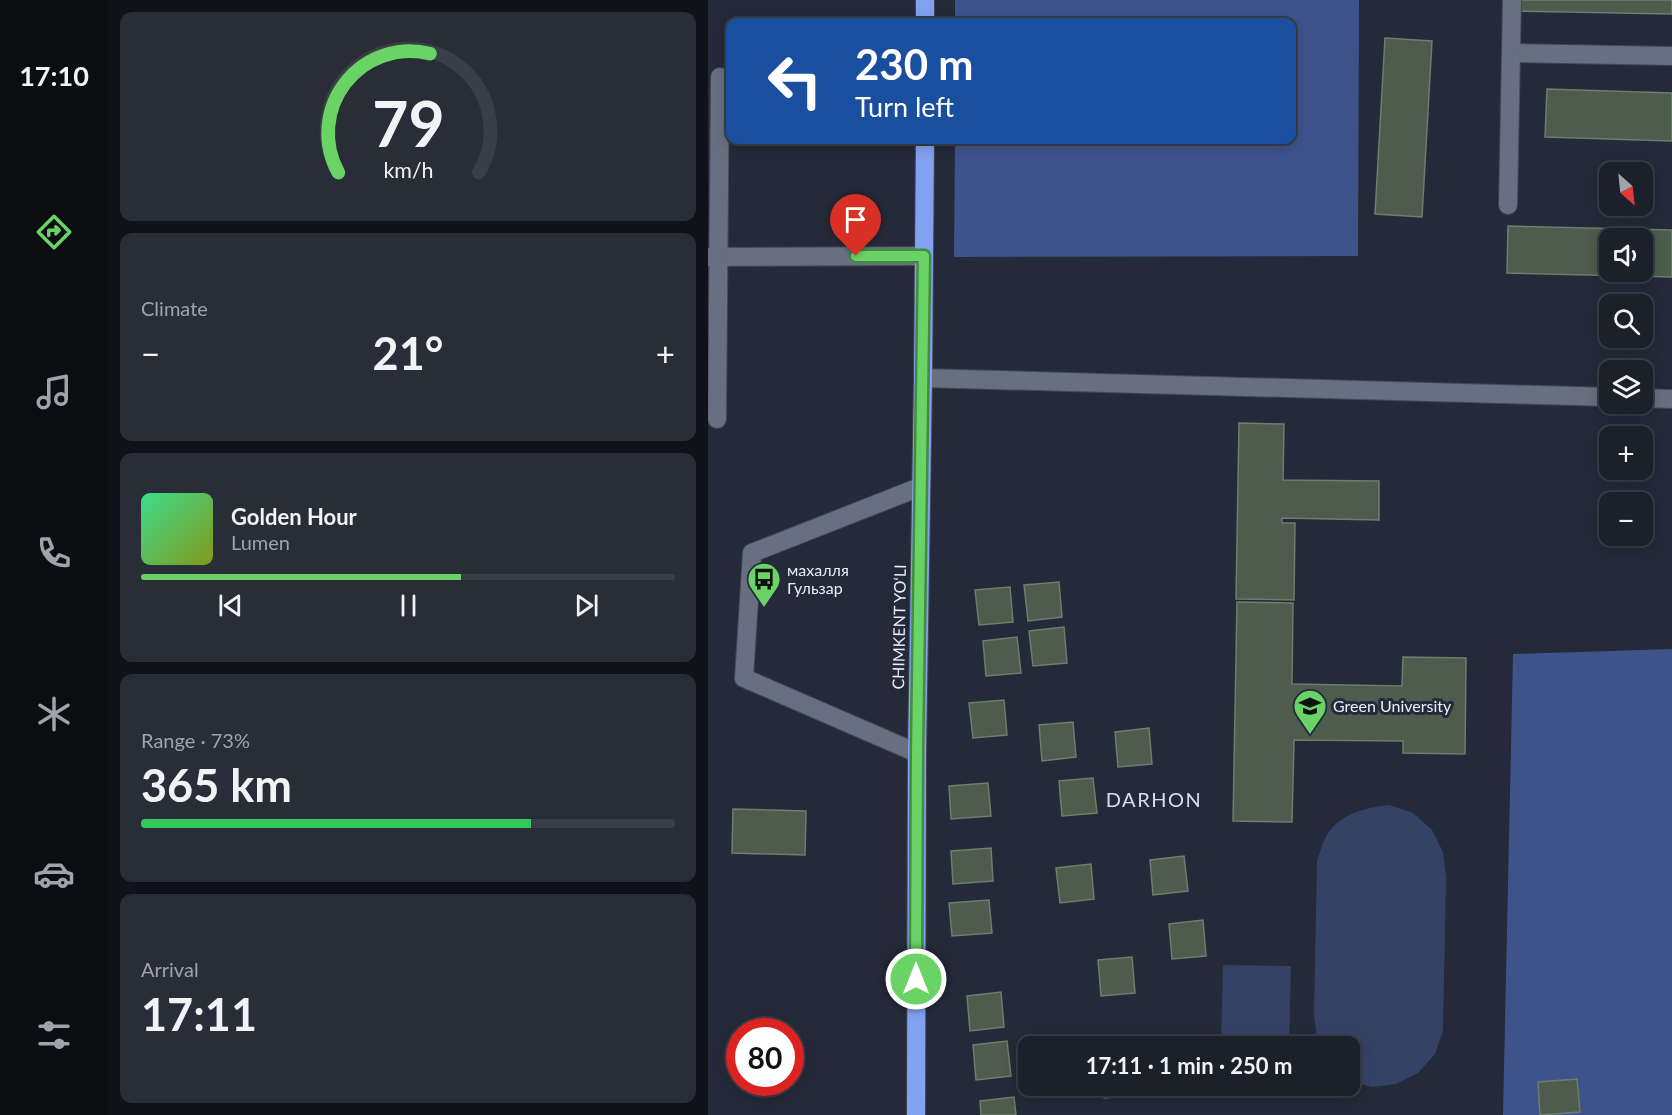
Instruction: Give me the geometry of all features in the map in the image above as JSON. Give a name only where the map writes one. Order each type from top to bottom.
[{"type":"highway","points":[[925,0],[925,18]]},
{"type":"highway","name":"CHIMKENT YO‘LI","points":[[916,1115],[917,753],[925,144]]},
{"type":"lane","points":[[1508,205],[1512,0]]},
{"type":"lane","points":[[1512,53],[1672,56]]},
{"type":"lane","points":[[717,419],[713,257],[720,77]]},
{"type":"lane","points":[[713,257],[924,256]]},
{"type":"lane","points":[[923,378],[1599,397]]},
{"type":"lane","points":[[1653,398],[1672,399]]},
{"type":"lane","points":[[917,753],[744,678],[752,553],[920,487]]},
{"type":"shaded area","points":[[955,0],[1359,0],[1358,256],[954,257],[955,144],[1296,144],[1296,18],[955,18]]},
{"type":"shaded area","points":[[1672,649],[1672,1115],[1503,1115],[1513,654]]},
{"type":"shaded area","points":[[1389,805],[1413,813],[1432,830],[1443,852],[1446,878],[1443,1030],[1435,1054],[1418,1073],[1396,1084],[1371,1087],[1360,1083],[1360,1036],[1317,1036],[1314,1014],[1317,861],[1322,844],[1330,830],[1344,818],[1370,808]]},
{"type":"shaded area","points":[[1223,965],[1291,966],[1289,1036],[1221,1036]]},
{"type":"building","points":[[1517,0],[1672,0],[1672,14],[1517,11]]},
{"type":"building","points":[[1385,38],[1432,41],[1422,217],[1375,214]]},
{"type":"building","points":[[1547,89],[1672,93],[1672,141],[1545,137]]},
{"type":"building","points":[[1508,226],[1599,228],[1599,275],[1507,273]]},
{"type":"building","points":[[1653,230],[1672,230],[1672,277],[1653,277]]},
{"type":"building","points":[[1239,423],[1284,424],[1283,480],[1379,481],[1379,520],[1282,518],[1282,523],[1295,523],[1294,600],[1236,599]]},
{"type":"building","points":[[1059,582],[1062,617],[1028,621],[1024,585]]},
{"type":"building","points":[[1010,587],[1013,622],[979,625],[975,590]]},
{"type":"building","points":[[1237,602],[1293,603],[1292,684],[1402,686],[1403,657],[1466,658],[1465,754],[1403,753],[1403,741],[1294,740],[1292,822],[1233,821]]},
{"type":"building","points":[[1064,627],[1067,663],[1033,666],[1029,631]]},
{"type":"building","points":[[1017,637],[1021,673],[986,676],[983,641]]},
{"type":"building","points":[[1004,700],[1007,735],[973,738],[969,703]]},
{"type":"building","points":[[1073,722],[1076,757],[1042,761],[1039,725]]},
{"type":"building","points":[[1149,728],[1152,764],[1118,767],[1115,732]]},
{"type":"building","points":[[1093,778],[1097,813],[1062,816],[1059,781]]},
{"type":"building","points":[[988,783],[991,816],[951,819],[949,786]]},
{"type":"building","points":[[733,809],[806,811],[805,855],[732,853]]},
{"type":"building","points":[[991,848],[993,881],[953,884],[951,851]]},
{"type":"building","points":[[1184,856],[1188,891],[1153,895],[1150,860]]},
{"type":"building","points":[[1091,864],[1094,899],[1060,903],[1056,868]]},
{"type":"building","points":[[989,900],[992,933],[952,936],[949,903]]},
{"type":"building","points":[[1203,920],[1206,956],[1172,959],[1169,924]]},
{"type":"building","points":[[1132,957],[1135,993],[1101,996],[1098,960]]},
{"type":"building","points":[[1001,992],[1004,1027],[970,1031],[967,996]]},
{"type":"building","points":[[1007,1041],[1011,1076],[976,1080],[973,1045]]},
{"type":"building","points":[[1577,1079],[1580,1112],[1540,1115],[1538,1082]]},
{"type":"building","points":[[1104,1096],[1127,1096],[1104,1098]]},
{"type":"building","points":[[1014,1097],[1016,1115],[981,1115],[980,1101]]},
{"type":"place","name":"махалля Гульзар","points":[[764,608]]},
{"type":"place","name":"Green University","points":[[1310,735]]},
{"type":"district","name":"DARHON","points":[[1154,800]]},
{"type":"route","points":[[856,256],[924,256],[916,979]]}]
